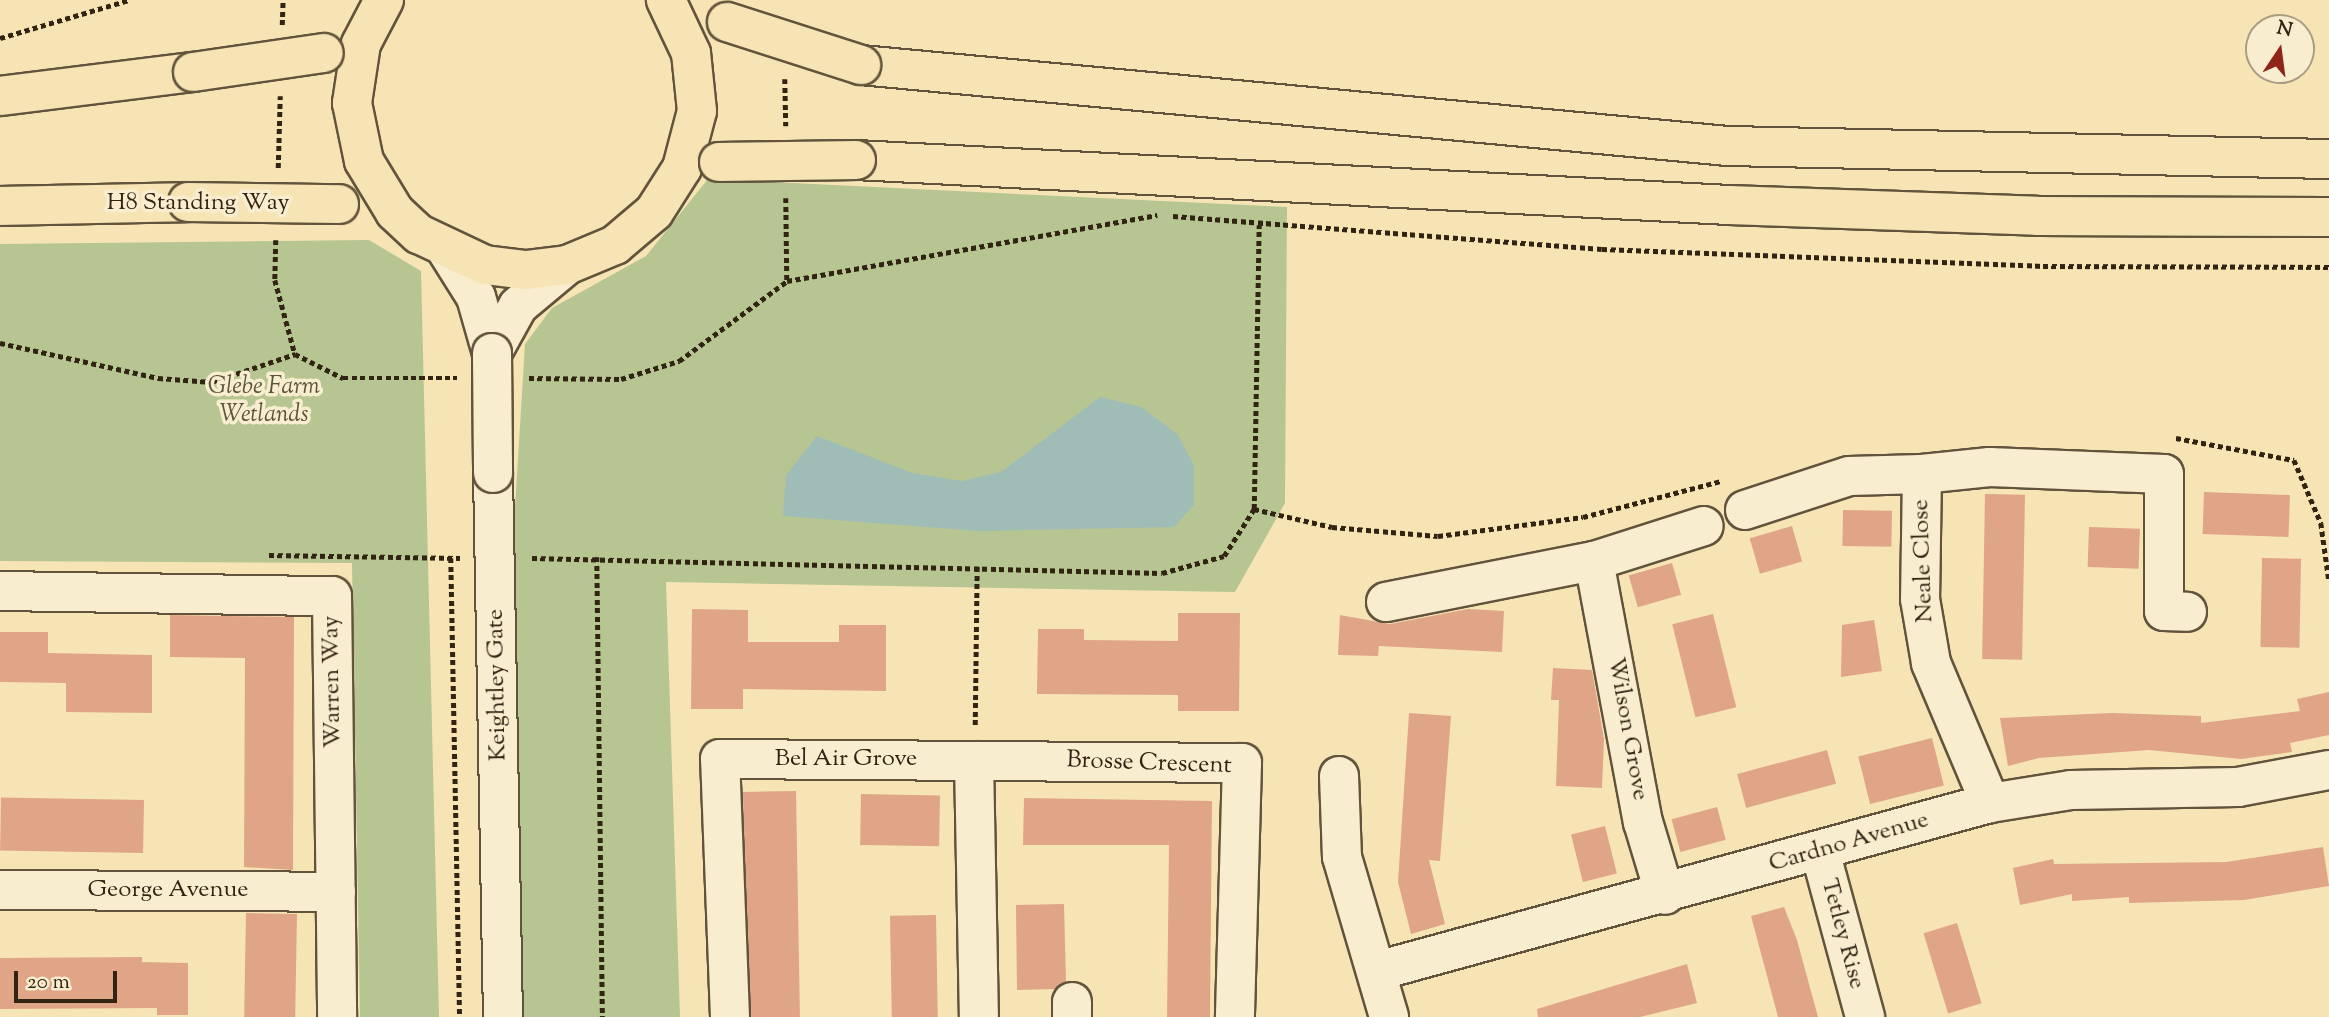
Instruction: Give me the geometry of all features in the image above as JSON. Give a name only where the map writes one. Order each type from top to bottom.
[{"type":"highway","points":[[384,0],[361,44],[355,114],[364,161],[395,212],[447,251],[485,265],[526,270],[567,265],[615,245],[654,212],[682,168],[697,111],[692,64],[667,0]]},
{"type":"highway","points":[[667,0],[727,23],[861,65],[1728,146],[2329,159]]},
{"type":"highway","points":[[0,96],[193,72],[324,53],[361,44]]},
{"type":"highway","points":[[682,168],[719,162],[856,160],[1729,205],[2037,216],[2329,217]]},
{"type":"highway","name":"H8 Standing Way","points":[[0,206],[188,202],[340,204],[395,212]]},
{"type":"street","name":"Keightley Gate","points":[[447,251],[476,297],[492,353],[503,1017]]},
{"type":"street","name":"Keightley Gate","points":[[492,353],[518,306],[567,265]]},
{"type":"street","name":"Neale Close","points":[[1745,510],[1849,476],[1922,474],[1990,467],[2164,474],[2164,611],[2187,612]]},
{"type":"street","name":"Neale Close","points":[[1922,474],[1920,599],[1931,663],[1990,803]]},
{"type":"street","points":[[1386,602],[1594,561],[1704,526]]},
{"type":"street","name":"Wilson Grove","points":[[1594,561],[1643,822],[1665,895]]},
{"type":"street","name":"Warren Way","points":[[0,590],[332,596],[337,1017]]},
{"type":"street","name":"Bel Air Grove","points":[[730,1017],[720,760],[974,761]]},
{"type":"street","points":[[974,761],[979,1017]]},
{"type":"street","name":"Brosse Crescent","points":[[974,761],[1242,763],[1235,1017]]},
{"type":"street","name":"Cardno Avenue","points":[[1377,971],[1665,895],[1990,803],[2071,790],[2238,787],[2329,770]]},
{"type":"street","points":[[1339,776],[1342,857],[1389,1017]]},
{"type":"street","name":"Tetley Rise","points":[[1820,851],[1865,1017]]},
{"type":"street","name":"George Avenue","points":[[0,890],[336,891]]},
{"type":"path","points":[[0,38],[129,0]]},
{"type":"path","points":[[591,379],[621,379],[679,361],[787,281],[1156,214],[1259,225],[1643,250],[2043,266],[2329,267]]},
{"type":"path","points":[[516,558],[597,557],[976,565],[1162,573],[1224,556],[1254,509],[1259,225]]},
{"type":"path","points":[[0,343],[158,378],[212,382],[295,354]]},
{"type":"path","points":[[1254,509],[1332,527]]},
{"type":"path","points":[[597,557],[603,1017]]},
{"type":"path","points":[[451,558],[460,1017]]},
{"type":"path","points":[[974,761],[976,565]]},
{"type":"green space","points":[[708,179],[1287,207],[1285,503],[1235,592],[666,582],[680,1017],[522,1017],[511,573],[525,344],[552,308],[646,256]]},
{"type":"green space","name":"Glebe Farm Wetlands","points":[[369,240],[421,271],[439,1017],[360,1017],[352,563],[0,561],[0,244]]},
{"type":"water","points":[[1100,397],[1141,407],[1177,434],[1194,465],[1194,505],[1174,527],[978,531],[783,516],[786,475],[817,436],[912,473],[962,481],[1001,472]]},
{"type":"building","points":[[2204,492],[2290,495],[2288,537],[2203,534]]},
{"type":"building","points":[[1985,494],[2025,495],[2022,660],[1982,659]]},
{"type":"building","points":[[1843,510],[1892,511],[1891,547],[1842,546]]},
{"type":"building","points":[[1792,526],[1802,562],[1760,574],[1750,538]]},
{"type":"building","points":[[2089,527],[2140,529],[2139,569],[2088,567]]},
{"type":"building","points":[[2262,558],[2301,559],[2299,648],[2260,647]]},
{"type":"building","points":[[1672,563],[1681,595],[1638,607],[1629,575]]},
{"type":"building","points":[[692,609],[748,610],[748,642],[839,642],[839,625],[886,625],[886,691],[743,689],[743,709],[691,709]]},
{"type":"building","points":[[1468,609],[1504,611],[1502,652],[1379,646],[1378,656],[1338,655],[1340,615],[1390,624]]},
{"type":"building","points":[[1178,613],[1240,613],[1239,711],[1178,711],[1178,695],[1037,694],[1038,629],[1084,629],[1084,640],[1178,641]]},
{"type":"building","points":[[1713,614],[1736,707],[1695,717],[1672,624]]},
{"type":"building","points":[[170,615],[294,617],[293,870],[244,867],[245,658],[170,657]]},
{"type":"building","points":[[1874,620],[1882,671],[1841,677],[1842,625]]},
{"type":"building","points":[[0,632],[48,632],[48,653],[152,655],[152,713],[66,712],[66,683],[0,682]]},
{"type":"building","points":[[1553,668],[1592,670],[1604,739],[1602,788],[1556,786],[1559,700],[1551,700]]},
{"type":"building","points":[[2329,692],[2329,735],[2290,743],[2292,752],[2241,759],[2149,750],[2039,758],[2008,766],[2000,718],[2112,713],[2201,716],[2201,723],[2300,711],[2297,699]]},
{"type":"building","points":[[1409,713],[1451,716],[1440,861],[1429,860],[1445,924],[1411,934],[1398,882]]},
{"type":"building","points":[[1932,738],[1944,786],[1870,804],[1858,756]]},
{"type":"building","points":[[1827,750],[1836,784],[1746,808],[1737,774]]},
{"type":"building","points":[[796,791],[800,1017],[747,1017],[743,792]]},
{"type":"building","points":[[861,794],[940,795],[939,846],[860,845]]},
{"type":"building","points":[[1,798],[144,800],[143,853],[0,850]]},
{"type":"building","points":[[1024,798],[1212,801],[1210,1017],[1167,1017],[1169,845],[1023,845]]},
{"type":"building","points":[[1717,807],[1726,840],[1680,852],[1672,819]]},
{"type":"building","points":[[1605,826],[1617,874],[1583,882],[1571,834]]},
{"type":"building","points":[[2323,847],[2329,886],[2244,900],[2129,903],[2129,897],[2072,901],[2072,894],[2020,905],[2013,868],[2053,859],[2054,864],[2226,862]]},
{"type":"building","points":[[1064,904],[1066,982],[1055,989],[1017,990],[1016,905]]},
{"type":"building","points":[[1784,907],[1797,940],[1818,1017],[1778,1017],[1751,916]]},
{"type":"building","points":[[246,913],[297,914],[295,1017],[244,1017]]},
{"type":"building","points":[[936,915],[938,1017],[892,1017],[890,916]]},
{"type":"building","points":[[1957,923],[1982,1003],[1948,1014],[1924,933]]},
{"type":"building","points":[[142,957],[142,962],[188,963],[188,1015],[157,1015],[157,1008],[0,1009],[0,958]]},
{"type":"building","points":[[1687,964],[1697,1003],[1640,1017],[1538,1017],[1537,1009]]}]
